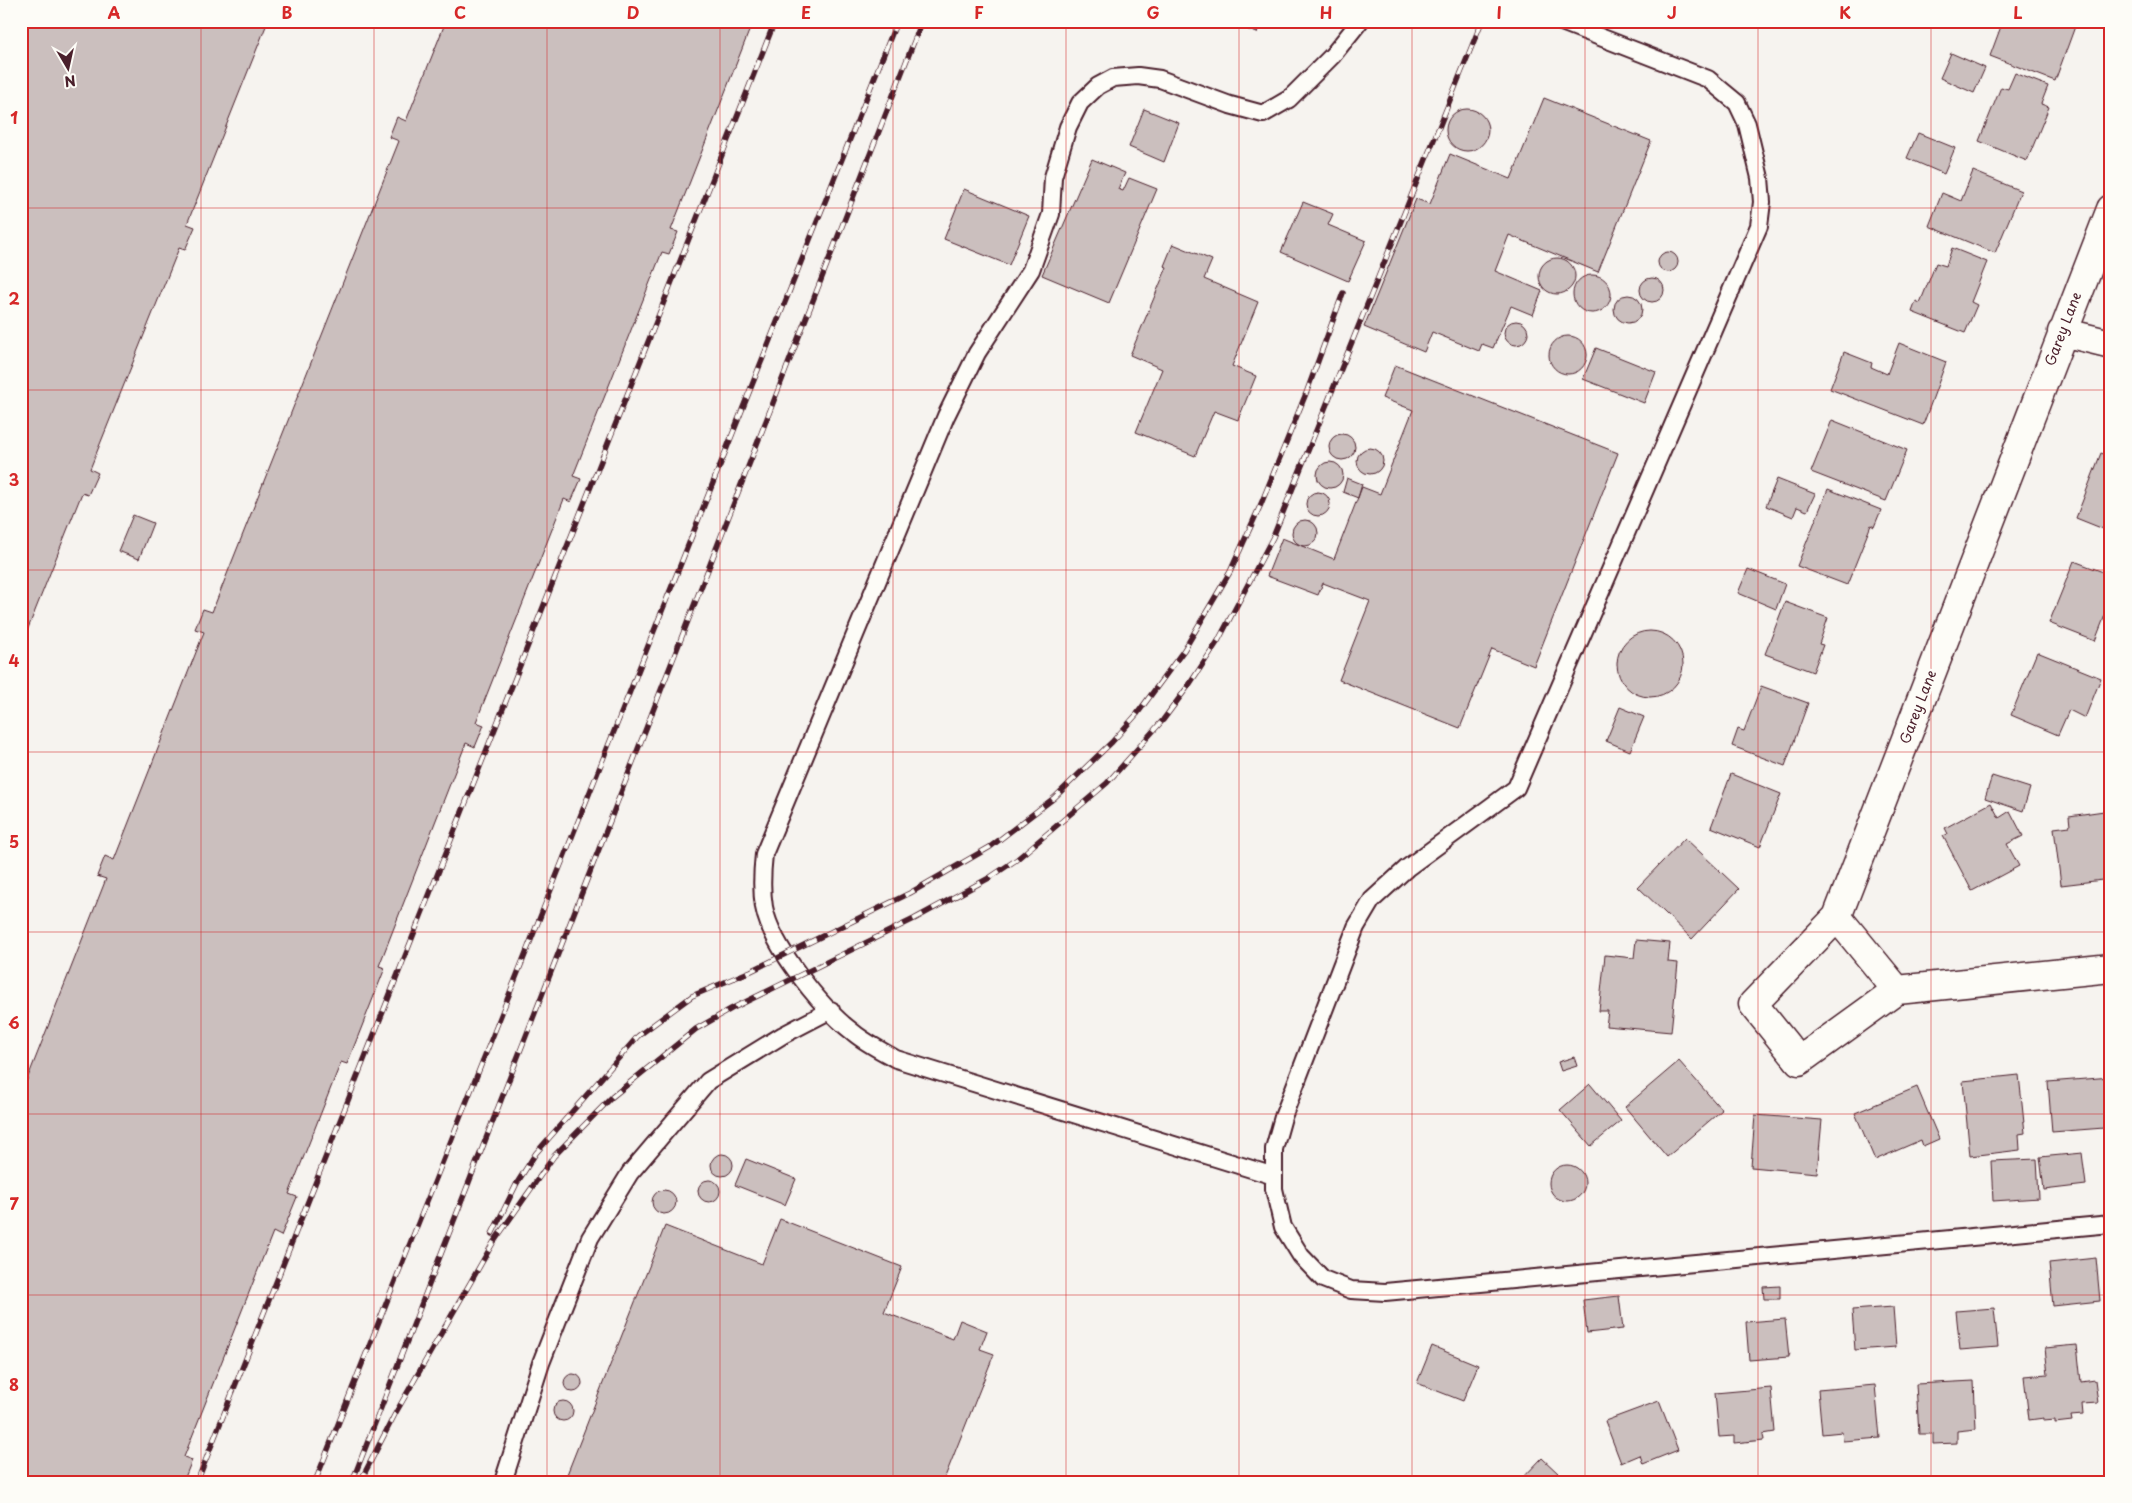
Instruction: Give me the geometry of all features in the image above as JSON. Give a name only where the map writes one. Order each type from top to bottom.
[{"type":"street","name":"Garey Lane","points":[[1837,917],[2111,209]]},
{"type":"street","points":[[2062,332],[2111,344]]},
{"type":"street","points":[[1897,990],[1837,917],[1752,1004],[1799,1061],[1897,990],[2111,968]]},
{"type":"lane","points":[[1274,1176],[896,1060],[853,1033],[798,976],[775,939],[764,908],[762,878],[764,854],[946,416],[977,353],[1031,270],[1051,214],[1053,177],[1068,127],[1080,103],[1098,86],[1113,78],[1138,76],[1160,79],[1230,105],[1264,114],[1289,99],[1332,56],[1360,21]]},
{"type":"lane","points":[[1559,21],[1708,79],[1736,103],[1747,124],[1760,178],[1762,202],[1759,226],[1516,788],[1407,868],[1372,900],[1356,927],[1283,1117],[1274,1148],[1274,1188],[1283,1227],[1301,1256],[1323,1279],[1351,1290],[1385,1292],[2111,1224]]},
{"type":"lane","points":[[503,1482],[541,1363],[590,1238],[630,1173],[708,1082],[782,1036],[831,1010]]},
{"type":"building","points":[[21,21],[268,21],[187,224],[195,227],[185,250],[179,248],[90,469],[98,473],[88,495],[82,493],[21,646]]},
{"type":"building","points":[[446,21],[753,21],[671,230],[678,232],[669,254],[662,252],[573,476],[581,479],[571,502],[564,499],[476,722],[484,725],[475,747],[466,743],[379,966],[385,968],[347,1064],[341,1062],[289,1194],[297,1197],[281,1236],[273,1232],[184,1457],[192,1460],[184,1480],[176,1477],[174,1482],[21,1482],[21,1095],[106,879],[97,876],[105,856],[114,860],[204,632],[195,629],[203,609],[212,612],[399,141],[389,137],[397,117],[406,121]]},
{"type":"building","points":[[1225,21],[1261,21],[1257,33]]},
{"type":"building","points":[[2003,21],[2077,21],[2055,81],[1990,56]]},
{"type":"building","points":[[1951,53],[1985,68],[1974,93],[1940,78]]},
{"type":"building","points":[[2015,73],[2048,86],[2041,104],[2049,107],[2027,161],[1979,141],[2001,87],[2008,89]]},
{"type":"building","points":[[1544,98],[1651,141],[1598,272],[1509,235],[1495,271],[1542,291],[1533,315],[1511,306],[1493,348],[1482,344],[1479,351],[1432,332],[1424,352],[1364,327],[1416,199],[1430,204],[1450,154],[1511,179]]},
{"type":"building","points":[[1144,109],[1179,123],[1164,162],[1129,147]]},
{"type":"building","points":[[1467,109],[1482,115],[1488,130],[1482,145],[1467,151],[1452,145],[1446,130],[1452,115]]},
{"type":"building","points":[[1918,133],[1955,148],[1944,174],[1907,158]]},
{"type":"building","points":[[1092,159],[1125,173],[1118,189],[1123,191],[1129,178],[1157,189],[1109,303],[1042,275]]},
{"type":"building","points":[[1973,171],[2021,191],[1995,253],[1929,226],[1942,193],[1961,201]]},
{"type":"building","points":[[964,189],[1029,216],[1009,265],[944,239]]},
{"type":"building","points":[[1303,202],[1333,214],[1328,225],[1366,241],[1348,281],[1281,252]]},
{"type":"building","points":[[1173,244],[1212,260],[1204,279],[1258,302],[1232,366],[1256,376],[1238,420],[1214,411],[1195,456],[1136,432],[1162,369],[1130,355],[1167,267],[1164,266]]},
{"type":"building","points":[[1952,248],[1987,262],[1971,302],[1977,305],[1965,333],[1912,312],[1916,301],[1920,303],[1936,263],[1946,266]]},
{"type":"building","points":[[1668,252],[1675,255],[1678,262],[1675,269],[1668,272],[1661,269],[1658,262],[1661,255]]},
{"type":"building","points":[[1557,258],[1564,259],[1570,263],[1574,269],[1574,283],[1570,289],[1564,293],[1557,294],[1550,293],[1544,289],[1540,283],[1539,276],[1540,269],[1544,263],[1550,259]]},
{"type":"building","points":[[1592,275],[1605,281],[1611,294],[1605,307],[1592,313],[1579,307],[1573,294],[1579,281]]},
{"type":"building","points":[[1647,278],[1657,278],[1664,285],[1664,295],[1657,302],[1647,302],[1640,295],[1640,285]]},
{"type":"building","points":[[1628,295],[1638,299],[1642,309],[1638,319],[1628,323],[1618,319],[1614,309],[1618,299]]},
{"type":"building","points":[[1516,321],[1521,322],[1527,328],[1527,338],[1521,344],[1516,345],[1511,344],[1505,338],[1504,333],[1505,328],[1511,322]]},
{"type":"building","points":[[1568,336],[1581,342],[1587,355],[1581,368],[1568,374],[1555,368],[1549,355],[1555,342]]},
{"type":"building","points":[[1899,343],[1946,362],[1923,425],[1830,389],[1844,352],[1872,363],[1871,367],[1887,374]]},
{"type":"building","points":[[1596,348],[1656,372],[1644,403],[1583,379]]},
{"type":"building","points":[[1395,365],[1618,453],[1534,666],[1492,649],[1460,728],[1339,680],[1370,601],[1323,583],[1318,595],[1267,576],[1282,538],[1334,559],[1362,487],[1380,494],[1413,410],[1382,398]]},
{"type":"building","points":[[1832,420],[1907,450],[1886,501],[1811,472]]},
{"type":"building","points":[[1342,434],[1351,438],[1355,447],[1351,456],[1342,460],[1333,456],[1329,447],[1333,438]]},
{"type":"building","points":[[1370,448],[1379,452],[1383,461],[1379,470],[1370,474],[1361,470],[1357,461],[1361,452]]},
{"type":"building","points":[[2101,453],[2111,457],[2111,532],[2076,518]]},
{"type":"building","points":[[1330,462],[1339,466],[1343,475],[1339,484],[1330,488],[1321,484],[1317,475],[1321,466]]},
{"type":"building","points":[[1347,478],[1362,484],[1358,498],[1343,492]]},
{"type":"building","points":[[1777,479],[1815,494],[1807,511],[1797,507],[1793,517],[1766,506]]},
{"type":"building","points":[[1828,489],[1881,510],[1874,527],[1871,525],[1847,585],[1797,566]]},
{"type":"building","points":[[1318,492],[1327,495],[1330,504],[1327,513],[1318,516],[1309,513],[1306,504],[1309,495]]},
{"type":"building","points":[[133,515],[153,523],[139,559],[118,551]]},
{"type":"building","points":[[1305,520],[1314,524],[1318,533],[1314,542],[1305,546],[1296,542],[1292,533],[1296,524]]},
{"type":"building","points":[[2074,561],[2111,575],[2111,600],[2095,641],[2049,623]]},
{"type":"building","points":[[1748,569],[1785,584],[1776,609],[1738,593]]},
{"type":"building","points":[[1785,602],[1828,618],[1819,644],[1823,645],[1813,672],[1765,654]]},
{"type":"building","points":[[1650,631],[1662,634],[1673,641],[1680,652],[1683,664],[1680,676],[1673,687],[1662,694],[1650,697],[1638,694],[1627,687],[1620,676],[1617,664],[1620,652],[1627,641],[1638,634]]},
{"type":"building","points":[[2037,652],[2101,678],[2085,718],[2069,710],[2058,735],[2011,715]]},
{"type":"building","points":[[1761,686],[1808,703],[1785,766],[1732,746],[1738,729],[1744,731]]},
{"type":"building","points":[[1620,707],[1644,717],[1630,751],[1606,741]]},
{"type":"building","points":[[1731,774],[1781,794],[1760,847],[1711,827]]},
{"type":"building","points":[[1992,776],[2030,788],[2023,811],[1985,798]]},
{"type":"building","points":[[1991,803],[1999,818],[2010,811],[2023,836],[2007,844],[2019,866],[1972,891],[1943,836],[1948,834],[1945,828]]},
{"type":"building","points":[[2111,810],[2111,879],[2061,885],[2054,828],[2070,826],[2069,816]]},
{"type":"building","points":[[1685,838],[1739,889],[1692,939],[1638,887]]},
{"type":"building","points":[[1636,940],[1670,943],[1668,962],[1678,963],[1671,1032],[1606,1026],[1608,1011],[1599,1011],[1605,955],[1634,958]]},
{"type":"building","points":[[1574,1057],[1577,1066],[1561,1071],[1558,1062]]},
{"type":"building","points":[[1679,1061],[1722,1110],[1667,1157],[1625,1107]]},
{"type":"building","points":[[2019,1075],[2025,1133],[2019,1134],[2020,1150],[1970,1156],[1963,1081]]},
{"type":"building","points":[[2111,1077],[2111,1132],[2105,1133],[2104,1128],[2052,1132],[2048,1082]]},
{"type":"building","points":[[1590,1084],[1621,1121],[1591,1146],[1560,1110]]},
{"type":"building","points":[[1917,1087],[1939,1139],[1923,1146],[1921,1140],[1875,1160],[1855,1113]]},
{"type":"building","points":[[1755,1115],[1822,1120],[1817,1173],[1751,1167]]},
{"type":"building","points":[[2082,1153],[2086,1185],[2044,1190],[2040,1157]]},
{"type":"building","points":[[718,1154],[726,1154],[733,1161],[733,1169],[726,1176],[718,1176],[711,1169],[711,1161]]},
{"type":"building","points":[[746,1159],[796,1179],[785,1205],[735,1185]]},
{"type":"building","points":[[2037,1159],[2039,1198],[1993,1201],[1991,1161]]},
{"type":"building","points":[[1567,1165],[1574,1166],[1580,1170],[1584,1176],[1584,1190],[1580,1196],[1574,1200],[1567,1201],[1560,1200],[1554,1196],[1550,1190],[1549,1183],[1550,1176],[1554,1170],[1560,1166]]},
{"type":"building","points":[[709,1180],[717,1183],[720,1191],[717,1199],[709,1202],[701,1199],[698,1191],[701,1183]]},
{"type":"building","points":[[664,1190],[673,1193],[676,1202],[673,1211],[664,1214],[655,1211],[652,1202],[655,1193]]},
{"type":"building","points":[[780,1219],[902,1267],[884,1312],[953,1339],[960,1320],[987,1331],[980,1349],[994,1354],[943,1482],[564,1482],[665,1226],[762,1264]]},
{"type":"building","points":[[2096,1258],[2100,1301],[2053,1306],[2049,1263]]},
{"type":"building","points":[[1780,1286],[1780,1299],[1764,1299],[1763,1287]]},
{"type":"building","points":[[1619,1296],[1623,1329],[1587,1333],[1583,1300]]},
{"type":"building","points":[[1893,1307],[1896,1347],[1855,1350],[1852,1310]]},
{"type":"building","points":[[1994,1308],[1998,1347],[1960,1350],[1956,1311]]},
{"type":"building","points":[[1785,1319],[1789,1357],[1749,1360],[1746,1322]]},
{"type":"building","points":[[2077,1345],[2081,1382],[2095,1380],[2098,1403],[2082,1404],[2083,1415],[2071,1416],[2072,1421],[2055,1423],[2055,1420],[2044,1421],[2044,1418],[2029,1420],[2024,1376],[2048,1374],[2045,1348]]},
{"type":"building","points":[[1432,1346],[1478,1365],[1463,1401],[1417,1383]]},
{"type":"building","points":[[573,1374],[579,1377],[582,1383],[579,1389],[573,1392],[567,1389],[564,1383],[567,1377]]},
{"type":"building","points":[[1974,1381],[1976,1429],[1957,1431],[1957,1443],[1933,1444],[1933,1434],[1919,1434],[1916,1384]]},
{"type":"building","points":[[1875,1385],[1880,1438],[1843,1441],[1842,1432],[1822,1434],[1818,1390]]},
{"type":"building","points":[[1771,1388],[1775,1432],[1763,1434],[1764,1440],[1734,1443],[1734,1436],[1719,1437],[1715,1393]]},
{"type":"building","points":[[563,1401],[570,1404],[573,1411],[570,1418],[563,1421],[556,1418],[553,1411],[556,1404]]},
{"type":"building","points":[[1659,1401],[1678,1450],[1643,1464],[1640,1455],[1621,1463],[1605,1421]]},
{"type":"building","points":[[1542,1458],[1559,1474],[1556,1477],[1561,1482],[1519,1482]]},
{"type":"railway","points":[[197,1482],[775,21]]},
{"type":"railway","points":[[315,1482],[897,21]]},
{"type":"railway","points":[[352,1482],[922,21]]},
{"type":"railway","points":[[360,1482],[395,1414],[493,1243],[554,1156],[612,1097],[696,1029],[731,1009],[914,919],[989,878],[1016,860],[1107,783],[1163,720],[1218,641],[1273,537],[1482,21]]},
{"type":"railway","points":[[492,1234],[517,1183],[536,1153],[638,1036],[692,996],[751,971],[910,893],[990,847],[1054,798],[1112,742],[1137,714],[1184,650],[1230,572],[1261,504],[1307,391],[1343,293]]}]
